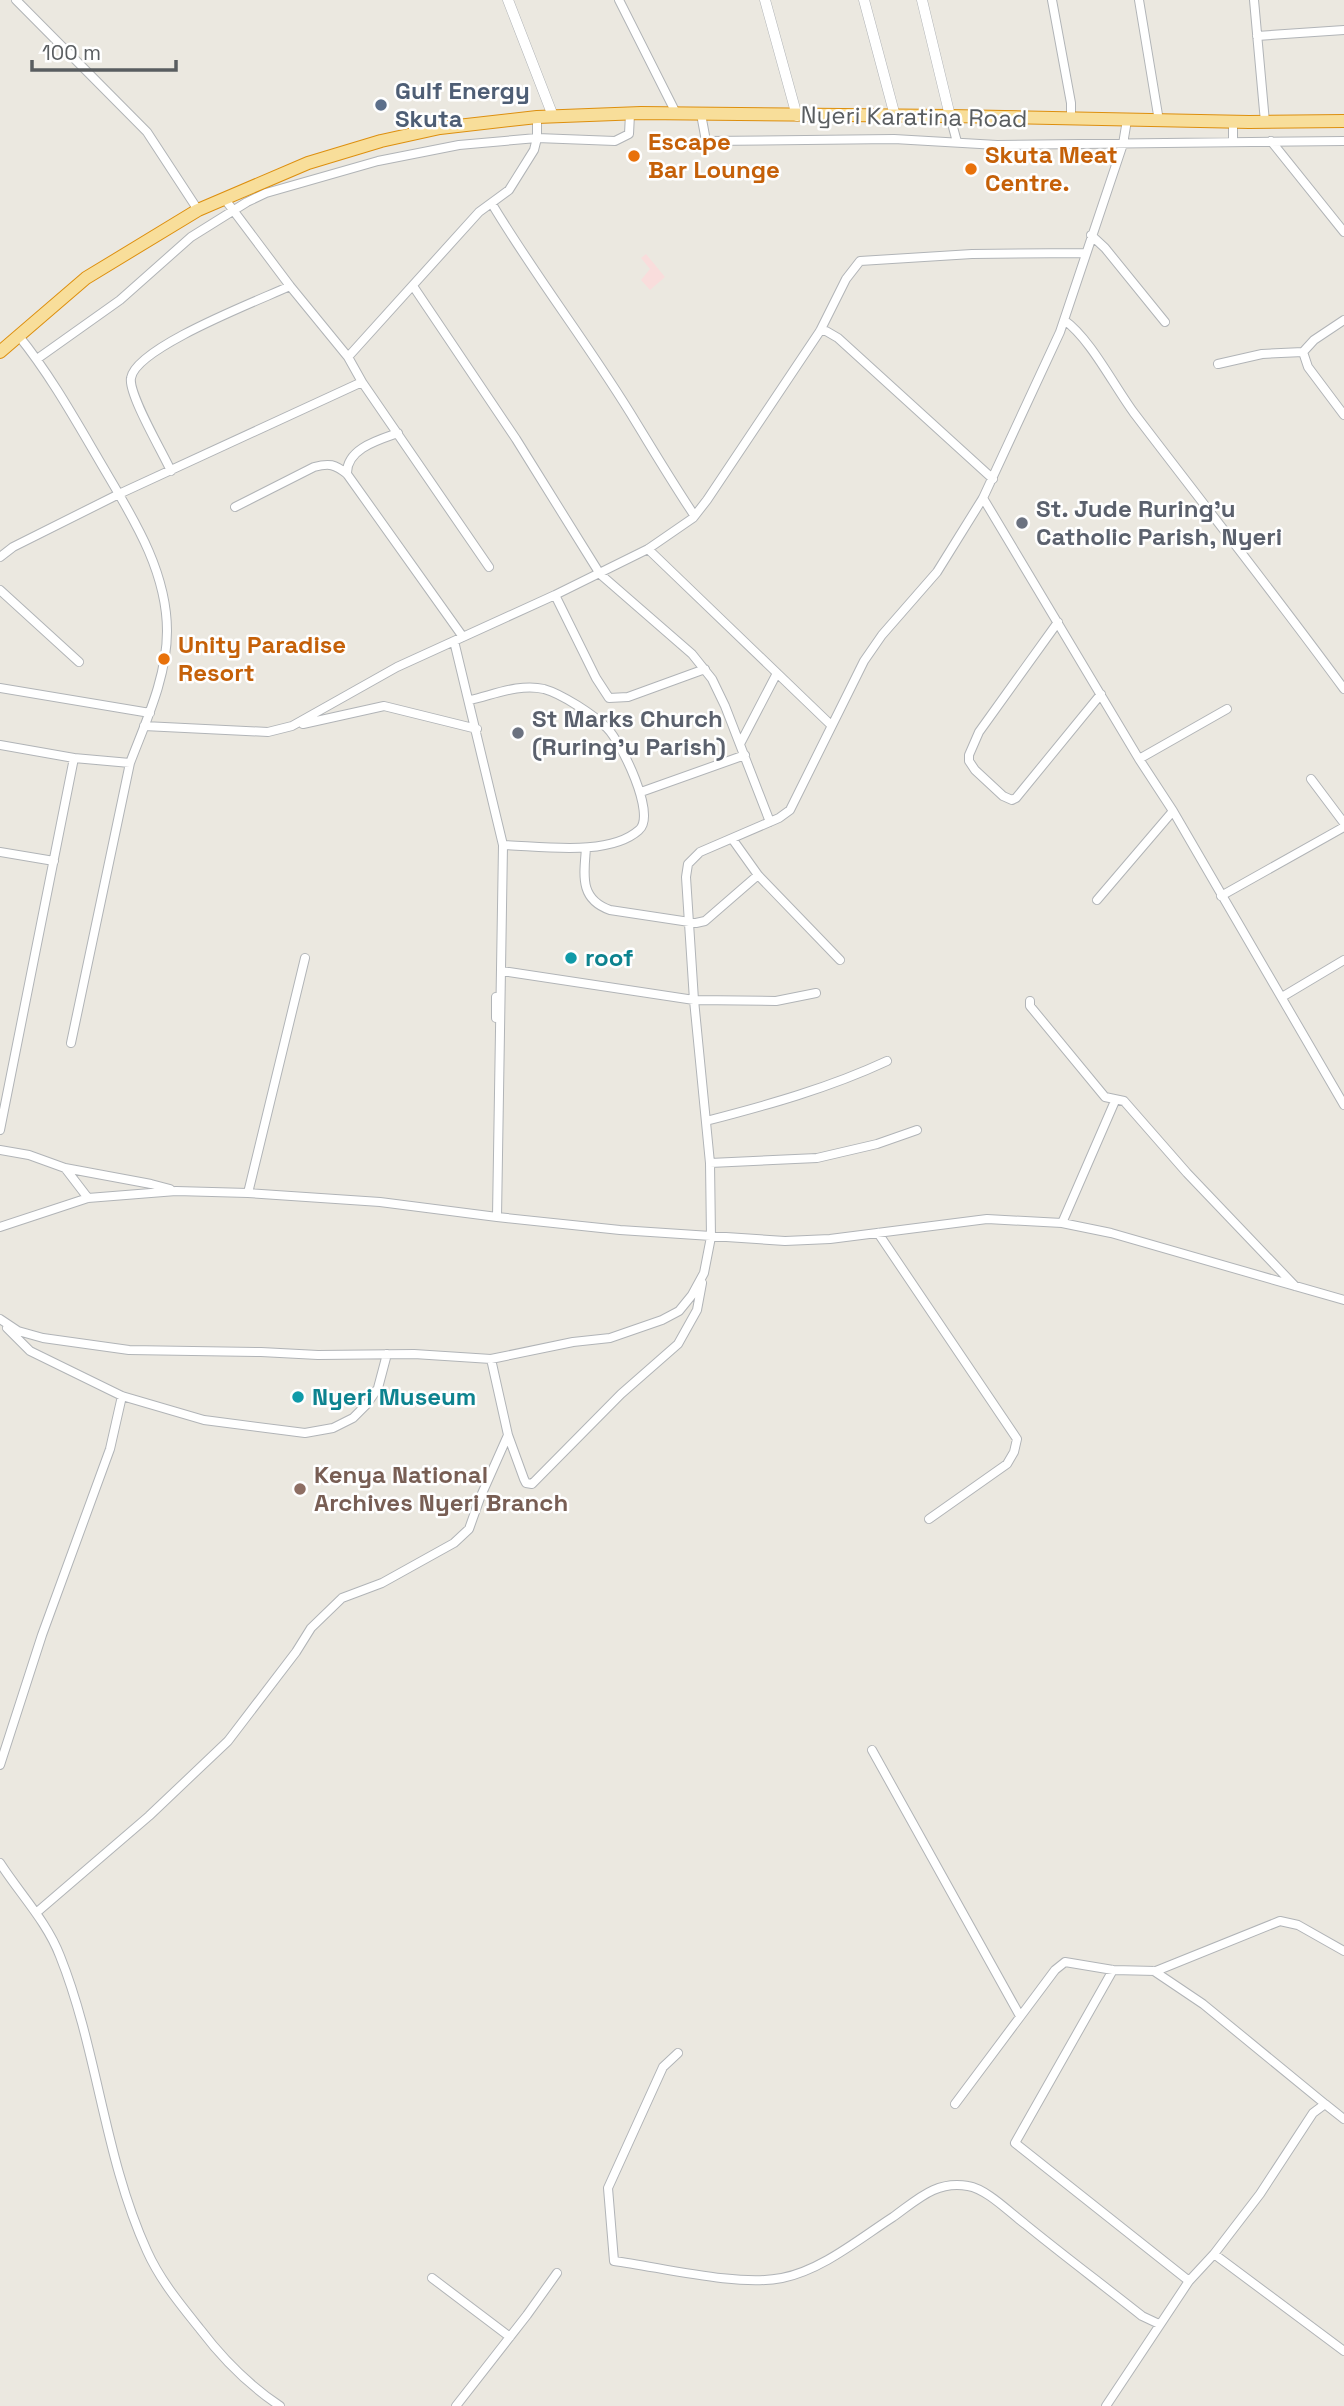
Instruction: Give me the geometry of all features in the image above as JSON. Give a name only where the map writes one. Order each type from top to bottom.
[{"type":"highway","name":"Nyeri Karatina Road","points":[[0,352],[86,278],[198,210],[308,163],[382,141],[440,128],[537,117],[676,113],[1233,122],[1344,121]]},
{"type":"street","points":[[16,0],[147,132],[198,210]]},
{"type":"street","points":[[508,0],[553,116]]},
{"type":"street","points":[[619,0],[676,113]]},
{"type":"street","points":[[765,0],[797,116]]},
{"type":"street","points":[[863,0],[895,116]]},
{"type":"street","points":[[922,0],[957,142]]},
{"type":"street","points":[[1052,0],[1072,103],[1071,119]]},
{"type":"street","points":[[1139,0],[1158,121]]},
{"type":"street","points":[[1254,0],[1265,122]]},
{"type":"street","points":[[1257,36],[1344,30]]},
{"type":"street","points":[[37,359],[120,300],[191,237],[247,201],[266,193],[378,161],[459,145],[537,138],[615,141],[629,134],[630,114]]},
{"type":"street","points":[[701,114],[706,141],[894,139],[997,145],[1344,141]]},
{"type":"street","points":[[348,357],[479,212],[509,190],[531,157],[537,138],[537,117]]},
{"type":"street","points":[[491,1359],[509,1435],[524,1479],[532,1484],[621,1394],[678,1344],[697,1310],[711,1237],[710,1163],[694,1000],[686,877],[688,864],[699,852],[770,822],[790,810],[864,660],[882,635],[937,572],[983,498],[1027,408],[1064,320],[1124,144],[1127,120]]},
{"type":"street","points":[[1233,122],[1233,142]]},
{"type":"street","points":[[1271,141],[1344,232]]},
{"type":"street","points":[[308,163],[314,180]]},
{"type":"street","points":[[224,198],[348,357],[362,382],[489,567]]},
{"type":"street","points":[[492,204],[694,515]]},
{"type":"street","points":[[1091,235],[1105,248],[1165,322]]},
{"type":"street","points":[[289,727],[397,667],[600,574],[648,549],[694,515],[730,468],[820,331],[846,279],[860,261],[972,254],[1085,253]]},
{"type":"street","points":[[171,471],[135,398],[131,379],[134,370],[158,348],[290,286]]},
{"type":"street","points":[[413,286],[516,439],[600,574],[692,654],[705,669],[725,706],[770,822]]},
{"type":"street","points":[[1064,320],[1076,329],[1122,396],[1265,580],[1344,689]]},
{"type":"street","points":[[1218,364],[1262,354],[1303,352],[1314,340],[1344,320]]},
{"type":"street","points":[[820,331],[826,331],[838,338],[993,478]]},
{"type":"street","points":[[18,335],[37,359],[134,520],[160,578],[165,605],[167,632],[162,669],[150,713],[130,763],[71,1043]]},
{"type":"street","points":[[1303,352],[1308,367],[1344,415]]},
{"type":"street","points":[[0,556],[119,495],[362,382]]},
{"type":"street","points":[[347,474],[348,462],[357,452],[398,433]]},
{"type":"street","points":[[235,507],[313,467],[331,464],[347,474],[458,639],[503,845],[497,1217]]},
{"type":"street","points":[[983,498],[1173,811],[1342,1098]]},
{"type":"street","points":[[648,549],[831,724]]},
{"type":"street","points":[[0,590],[79,662]]},
{"type":"street","points":[[555,595],[596,678],[609,698],[628,697],[705,669]]},
{"type":"street","points":[[1058,622],[979,732],[969,755],[972,766],[1003,796],[1012,800],[1016,798],[1022,794],[1101,694]]},
{"type":"street","points":[[740,744],[777,673]]},
{"type":"street","points":[[0,688],[150,713]]},
{"type":"street","points":[[470,700],[523,688],[546,690],[561,697],[610,731],[641,792],[645,823],[639,830],[607,845],[586,848],[503,845]]},
{"type":"street","points":[[144,726],[268,732],[384,706],[477,729]]},
{"type":"street","points":[[1139,759],[1227,709]]},
{"type":"street","points":[[0,745],[74,758],[130,763]]},
{"type":"street","points":[[641,792],[745,755]]},
{"type":"street","points":[[0,1130],[74,758]]},
{"type":"street","points":[[1221,896],[1344,825],[1311,779]]},
{"type":"street","points":[[1097,900],[1173,811]]},
{"type":"street","points":[[733,839],[758,875],[839,960]]},
{"type":"street","points":[[586,848],[584,878],[587,891],[599,906],[610,910],[700,923],[758,875]]},
{"type":"street","points":[[0,852],[54,861]]},
{"type":"street","points":[[248,1193],[305,958]]},
{"type":"street","points":[[1282,997],[1344,960]]},
{"type":"street","points":[[502,971],[694,1000],[776,1001],[816,993]]},
{"type":"street","points":[[496,997],[497,1217]]},
{"type":"street","points":[[1030,1001],[1030,1006],[1105,1097],[1124,1101],[1187,1172],[1296,1286]]},
{"type":"street","points":[[706,1121],[812,1092],[887,1061]]},
{"type":"street","points":[[1062,1223],[1115,1101]]},
{"type":"street","points":[[710,1163],[817,1158],[877,1144],[917,1130]]},
{"type":"street","points":[[0,1150],[29,1155],[65,1168],[176,1191]]},
{"type":"street","points":[[65,1168],[89,1198]]},
{"type":"street","points":[[0,1227],[89,1198],[176,1191],[380,1202],[497,1217],[711,1237],[785,1241],[830,1239],[987,1219],[1062,1223],[1111,1233],[1344,1300]]},
{"type":"street","points":[[878,1233],[1017,1439],[1007,1464],[929,1519]]},
{"type":"street","points":[[0,1320],[18,1331],[43,1338],[129,1350],[387,1354],[491,1359],[573,1342],[610,1338],[662,1320],[679,1311],[692,1296],[704,1273]]},
{"type":"street","points":[[0,1320],[30,1351],[122,1396],[204,1420],[305,1433],[334,1428],[353,1418],[367,1404],[380,1381],[387,1354]]},
{"type":"street","points":[[0,1765],[42,1635],[110,1449],[122,1396]]},
{"type":"street","points":[[36,1913],[149,1815],[228,1741],[296,1652],[311,1628],[342,1598],[382,1583],[454,1543],[469,1529],[509,1435]]},
{"type":"street","points":[[872,1750],[1020,2016]]},
{"type":"street","points":[[0,1863],[57,1948],[73,1993],[116,2164],[148,2253],[175,2297],[210,2343],[280,2406]]},
{"type":"street","points":[[955,2104],[1062,1963],[1070,1961],[1113,1970],[1154,1971],[1280,1920],[1291,1922],[1344,1951]]},
{"type":"street","points":[[1113,1970],[1015,2143],[1189,2280]]},
{"type":"street","points":[[1154,1971],[1203,2004],[1344,2119]]},
{"type":"street","points":[[678,2053],[663,2067],[608,2188],[614,2261],[744,2280],[780,2279],[803,2272],[829,2258],[923,2193],[946,2185],[968,2185],[998,2203],[1142,2316],[1159,2324]]},
{"type":"street","points":[[1106,2406],[1189,2280],[1260,2194],[1313,2113],[1325,2105]]},
{"type":"street","points":[[1214,2253],[1344,2351]]},
{"type":"street","points":[[460,2404],[557,2273]]},
{"type":"street","points":[[432,2278],[510,2337]]},
{"type":"shaded area","points":[[646,254],[665,277],[650,290],[641,280],[650,269],[641,258]]},
{"type":"place","name":"Gulf Energy Skuta","points":[[381,105]]},
{"type":"place","name":"Escape Bar Lounge","points":[[634,156]]},
{"type":"place","name":"Skuta Meat Centre.","points":[[971,169]]},
{"type":"place","name":"St. Jude Ruring'u Catholic Parish, Nyeri","points":[[1022,523]]},
{"type":"place","name":"Unity Paradise Resort","points":[[164,659]]},
{"type":"place","name":"St Marks Church (Ruring'u Parish)","points":[[518,733]]},
{"type":"place","name":"roof","points":[[571,958]]},
{"type":"place","name":"Nyeri Museum","points":[[298,1397]]},
{"type":"place","name":"Kenya National Archives Nyeri Branch","points":[[300,1489]]}]
